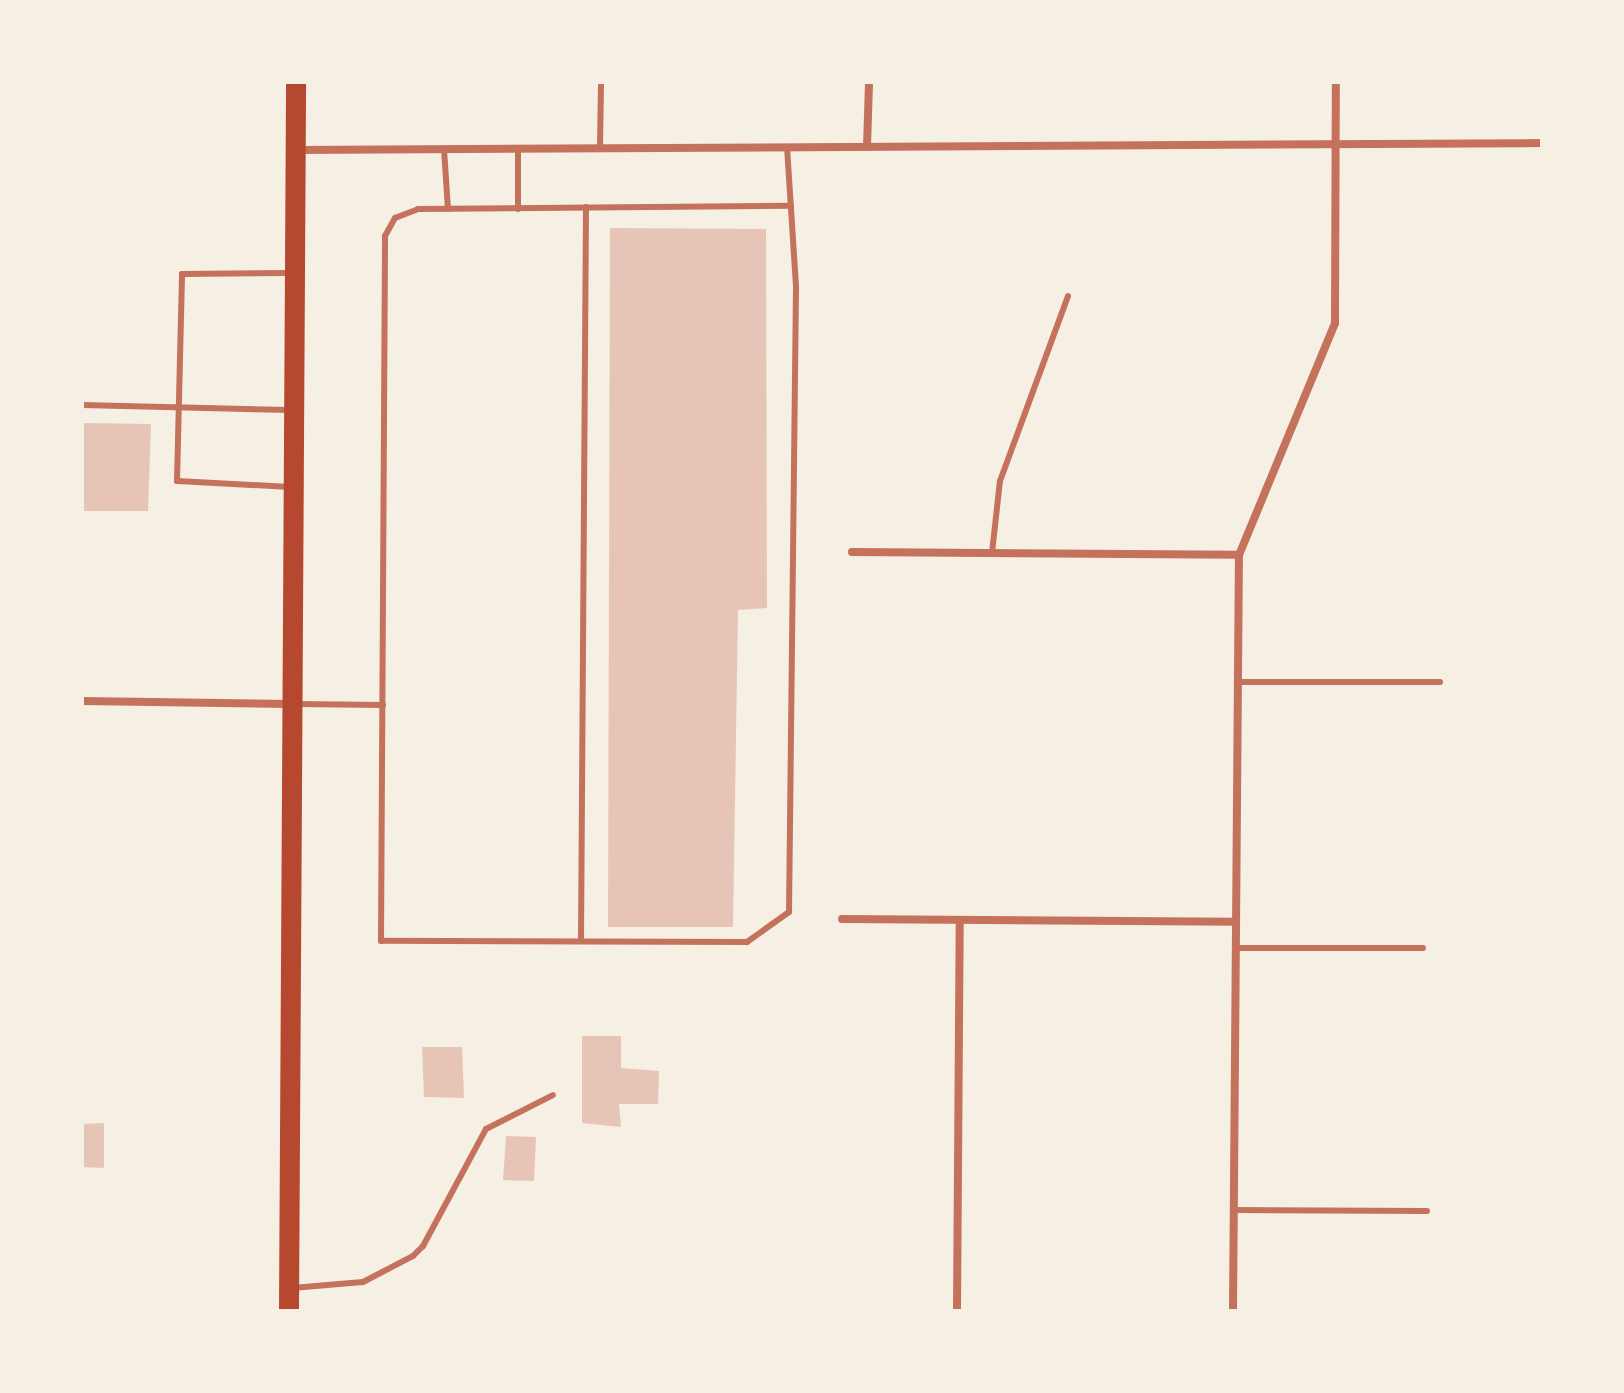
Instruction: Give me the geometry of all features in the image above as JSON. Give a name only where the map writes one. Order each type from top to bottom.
[{"type":"main road","points":[[289,1311],[296,82]]},
{"type":"street","points":[[867,147],[869,82]]},
{"type":"street","points":[[1233,1311],[1239,555],[1335,323],[1336,82]]},
{"type":"street","points":[[295,150],[1542,143]]},
{"type":"street","points":[[852,552],[1239,555]]},
{"type":"street","points":[[82,701],[292,704]]},
{"type":"street","points":[[842,919],[1236,922]]},
{"type":"street","points":[[957,1311],[960,920]]},
{"type":"lane","points":[[600,148],[601,82]]},
{"type":"lane","points":[[787,147],[791,206],[796,287],[789,912],[773,929],[747,942],[381,941],[385,236],[395,218],[418,209],[791,206]]},
{"type":"lane","points":[[444,149],[448,209]]},
{"type":"lane","points":[[518,149],[518,209]]},
{"type":"lane","points":[[581,941],[586,207]]},
{"type":"lane","points":[[293,487],[177,481],[182,274],[295,273]]},
{"type":"lane","points":[[992,553],[1000,481],[1068,296]]},
{"type":"lane","points":[[82,405],[294,410]]},
{"type":"lane","points":[[1238,682],[1440,682]]},
{"type":"lane","points":[[292,704],[383,705]]},
{"type":"lane","points":[[1235,948],[1423,948]]},
{"type":"lane","points":[[289,1288],[363,1282],[413,1256],[423,1246],[486,1129],[553,1095]]},
{"type":"lane","points":[[1234,1210],[1427,1211]]},
{"type":"building","points":[[610,228],[766,229],[767,608],[738,610],[733,927],[608,927]]},
{"type":"building","points":[[82,423],[151,424],[148,511],[82,511]]},
{"type":"building","points":[[582,1036],[621,1036],[621,1068],[659,1071],[658,1104],[619,1104],[621,1127],[582,1123]]},
{"type":"building","points":[[422,1047],[462,1047],[464,1098],[424,1097]]},
{"type":"building","points":[[104,1123],[104,1168],[82,1167],[82,1124]]},
{"type":"building","points":[[506,1136],[536,1137],[534,1181],[503,1180]]}]
